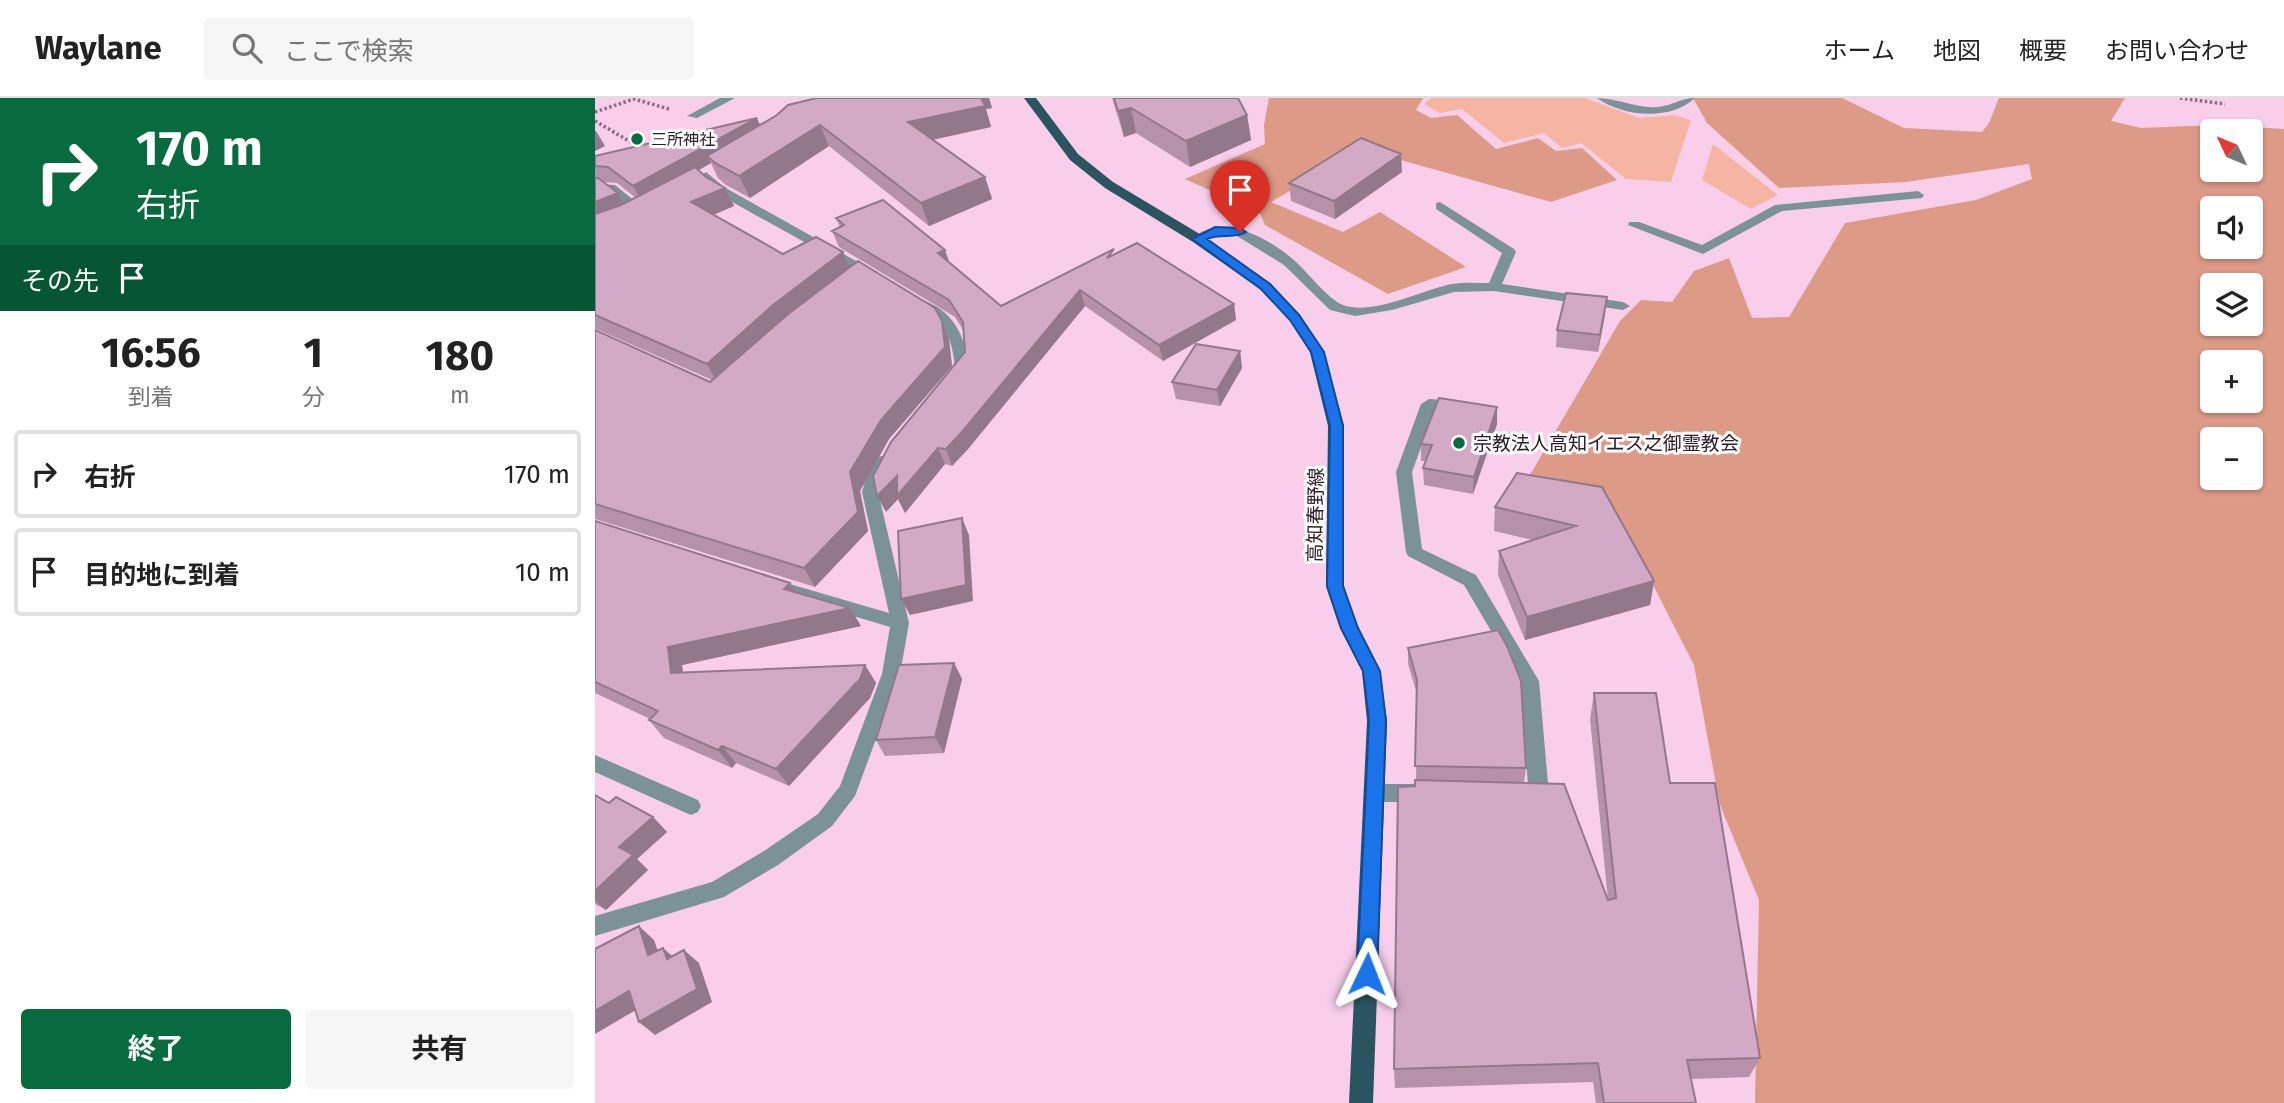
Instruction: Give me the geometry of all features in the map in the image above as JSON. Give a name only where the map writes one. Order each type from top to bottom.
[{"type":"main road","name":"高知春野線","points":[[1030,98],[1074,157],[1109,185],[1198,239],[1265,286],[1295,318],[1317,352],[1336,426],[1335,586],[1349,628],[1371,671],[1377,721],[1361,1103]]},
{"type":"street","points":[[693,116],[729,98]]},
{"type":"street","points":[[1603,98],[1640,111],[1676,108],[1689,98]]},
{"type":"street","points":[[1643,98],[1649,110]]},
{"type":"street","points":[[706,176],[720,190],[860,274],[886,283]]},
{"type":"street","points":[[595,188],[611,188],[646,207],[627,218]]},
{"type":"street","points":[[1634,225],[1703,250],[1779,208],[1918,195]]},
{"type":"street","points":[[1440,206],[1509,252],[1494,287]]},
{"type":"street","points":[[1198,239],[1215,231],[1240,232],[1289,262],[1335,307],[1355,312],[1392,306],[1453,288],[1494,287],[1623,306]]},
{"type":"street","points":[[907,296],[949,322],[959,339],[962,367],[947,388]]},
{"type":"street","points":[[1477,407],[1429,404],[1404,472],[1414,552],[1470,579],[1530,681],[1539,795],[1512,794]]},
{"type":"street","points":[[595,926],[717,890],[771,858],[825,820],[848,790],[891,674],[900,623],[870,492],[876,471],[890,449]]},
{"type":"street","points":[[765,582],[900,623]]},
{"type":"street","points":[[595,763],[691,806]]},
{"type":"street","points":[[1374,793],[1443,794]]},
{"type":"path","points":[[595,112],[634,98],[693,116]]},
{"type":"path","points":[[2179,98],[2225,104]]},
{"type":"path","points":[[595,121],[650,153]]},
{"type":"shaded area","points":[[1269,98],[1423,98],[1416,110],[1431,118],[1457,115],[1496,149],[1538,138],[1556,151],[1582,148],[1617,180],[1551,202],[1361,149],[1271,202],[1343,232],[1380,212],[1466,267],[1388,294],[1265,225],[1260,213],[1185,179],[1265,144],[1264,125]]},
{"type":"shaded area","points":[[1431,98],[1585,98],[1639,118],[1674,115],[1691,120],[1671,182],[1626,179],[1581,143],[1562,148],[1544,133],[1504,143],[1462,109],[1440,113],[1424,104]]},
{"type":"shaded area","points":[[1693,98],[1842,98],[1904,128],[1982,132],[1989,123],[1999,98],[2125,98],[2111,121],[2141,128],[2200,126],[2200,182],[2263,182],[2263,128],[2284,129],[2284,1103],[1755,1103],[1759,900],[1720,805],[1694,665],[1609,499],[1523,487],[1620,321],[1641,300],[1672,302],[1694,271],[1729,258],[1752,318],[1789,317],[1845,223],[1976,200],[2032,179],[2029,164],[1906,182],[1779,188],[1707,123]]},
{"type":"shaded area","points":[[1713,144],[1778,195],[1751,209],[1702,180]]},
{"type":"building","points":[[817,98],[981,98],[985,106],[908,122],[985,177],[921,203],[820,125],[739,176],[707,156],[777,115],[788,105]]},
{"type":"building","points":[[1114,98],[1238,98],[1247,115],[1186,141],[1131,108],[1118,111]]},
{"type":"building","points":[[757,118],[633,186],[608,167],[595,166],[595,156]]},
{"type":"building","points":[[1361,138],[1401,154],[1334,201],[1289,183]]},
{"type":"building","points":[[695,167],[725,188],[691,202],[783,254],[816,237],[843,252],[773,305],[707,364],[595,315],[595,214],[621,205]]},
{"type":"building","points":[[595,178],[598,178],[618,193],[595,202]]},
{"type":"building","points":[[883,200],[945,250],[938,253],[1001,306],[1114,249],[1107,258],[1137,243],[1234,304],[1159,345],[1080,290],[946,449],[938,448],[897,496],[897,476],[877,496],[873,476],[891,442],[965,352],[963,322],[949,300],[832,231],[844,225],[836,218]]},
{"type":"building","points":[[858,261],[935,308],[942,321],[945,347],[881,420],[850,472],[858,512],[804,568],[595,504],[595,330],[710,382],[787,315]]},
{"type":"building","points":[[1566,293],[1607,297],[1600,335],[1557,330]]},
{"type":"building","points":[[1196,344],[1240,351],[1217,390],[1172,382]]},
{"type":"building","name":"宗教法人高知イエス之御霊教会","points":[[1439,398],[1497,407],[1474,477],[1423,468],[1432,445],[1421,444]]},
{"type":"building","points":[[1517,473],[1602,487],[1654,581],[1527,617],[1499,551],[1576,526],[1495,507]]},
{"type":"building","points":[[962,518],[966,585],[901,599],[898,531]]},
{"type":"building","points":[[595,521],[790,583],[784,589],[850,608],[668,647],[671,673],[865,665],[860,679],[776,769],[722,746],[718,750],[649,720],[658,711],[595,682]]},
{"type":"building","points":[[1498,630],[1521,681],[1526,768],[1415,766],[1417,680],[1408,648]]},
{"type":"building","points":[[954,663],[935,737],[876,740],[899,665]]},
{"type":"building","points":[[1594,693],[1656,693],[1670,783],[1715,783],[1760,1058],[1687,1060],[1696,1103],[1604,1103],[1598,1063],[1394,1069],[1398,787],[1415,786],[1415,780],[1564,784],[1608,900],[1616,898]]},
{"type":"building","points":[[595,795],[609,803],[616,797],[653,817],[619,847],[633,855],[595,891]]},
{"type":"building","points":[[639,926],[648,955],[663,948],[667,959],[684,950],[697,989],[639,1022],[629,991],[595,1011],[595,949]]},
{"type":"place","name":"三所神社","points":[[637,139]]},
{"type":"place","name":"宗教法人高知イエス之御霊教会","points":[[1459,443]]},
{"type":"route","points":[[1240,232],[1215,231],[1198,239],[1265,286],[1295,318],[1317,352],[1336,426],[1335,586],[1349,628],[1371,671],[1377,721],[1367,974]]}]
